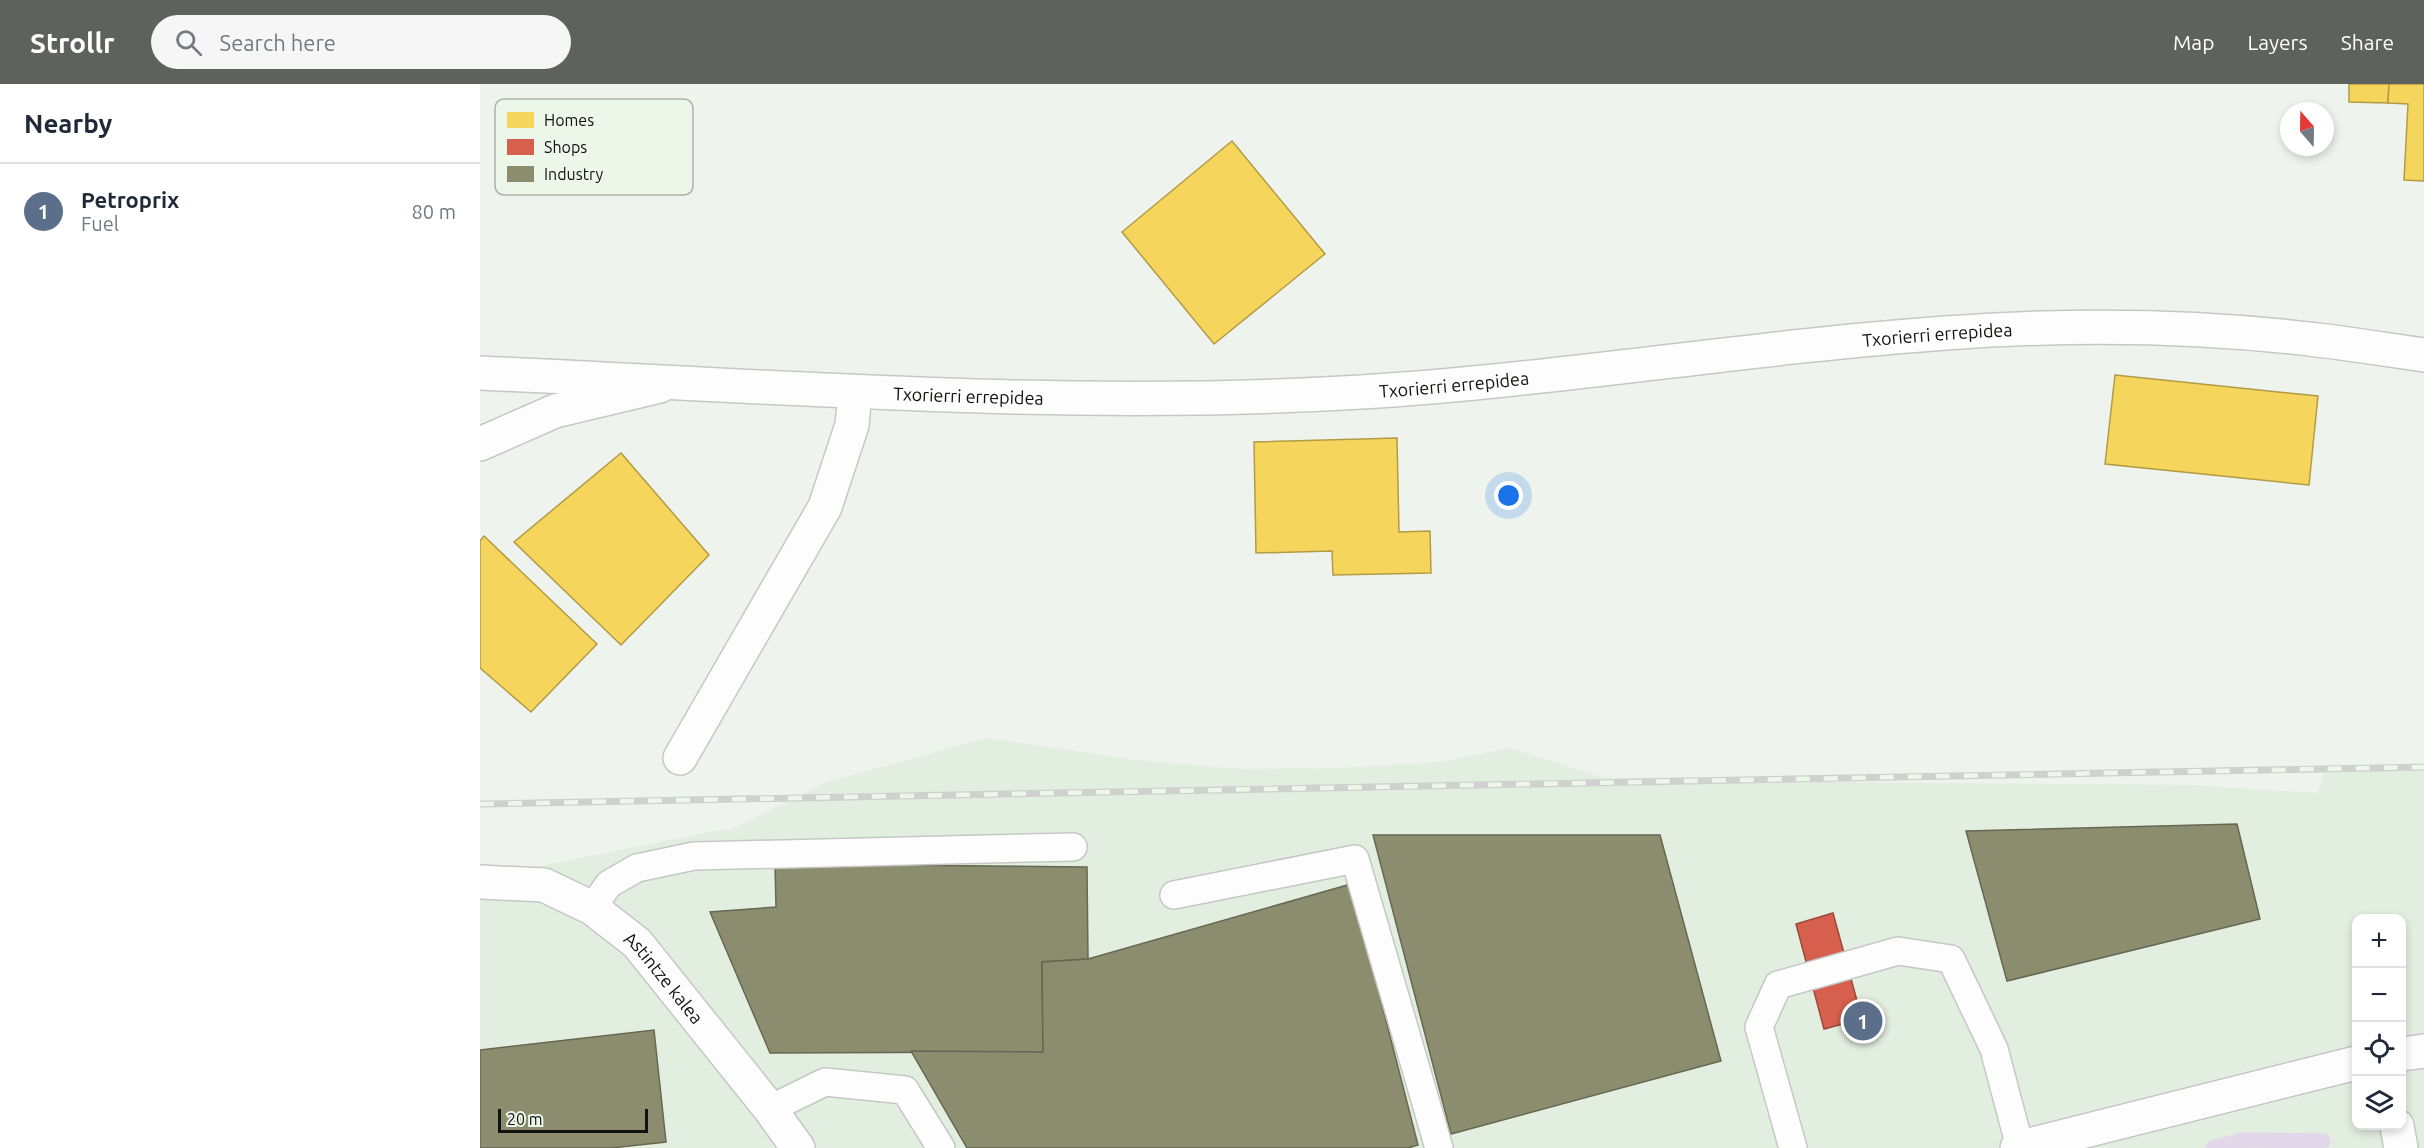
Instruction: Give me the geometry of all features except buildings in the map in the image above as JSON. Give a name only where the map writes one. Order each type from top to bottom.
[{"type":"street","name":"Txorierri errepidea","points":[[480,373],[944,396],[1220,399],[1417,388],[1779,348],[1948,332],[2092,327],[2208,330],[2291,337],[2424,355]]},
{"type":"street","points":[[480,444],[555,411],[675,382]]},
{"type":"street","points":[[680,758],[825,507],[852,425],[855,392]]},
{"type":"street","name":"Astintze kalea","points":[[480,882],[544,885],[592,908],[637,943],[770,1109],[798,1148]]},
{"type":"street","points":[[2406,1053],[2424,1051]]},
{"type":"street","points":[[2018,1148],[2352,1064]]},
{"type":"street","points":[[2398,1130],[2401,1148]]},
{"type":"lane","points":[[592,908],[609,884],[637,868],[694,856],[1073,847]]},
{"type":"lane","points":[[1174,895],[1355,859],[1439,1148]]},
{"type":"lane","points":[[1793,1148],[1759,1028],[1778,985],[1898,951],[1951,959],[1994,1049],[2018,1148]]},
{"type":"lane","points":[[770,1109],[825,1082],[905,1090],[941,1148]]},
{"type":"shaded area","points":[[987,738],[1136,760],[1240,769],[1340,768],[1441,762],[1509,748],[1606,778],[1706,777],[1837,782],[2190,785],[2318,793],[2325,768],[2424,770],[2424,1148],[480,1148],[480,878],[719,830],[730,830],[827,782]]},
{"type":"waterway","points":[[2213,1148],[2243,1140],[2323,1141]]},
{"type":"railway","points":[[480,804],[2424,767]]},
{"type":"place","name":"Petroprix","points":[[1863,1021]]}]
